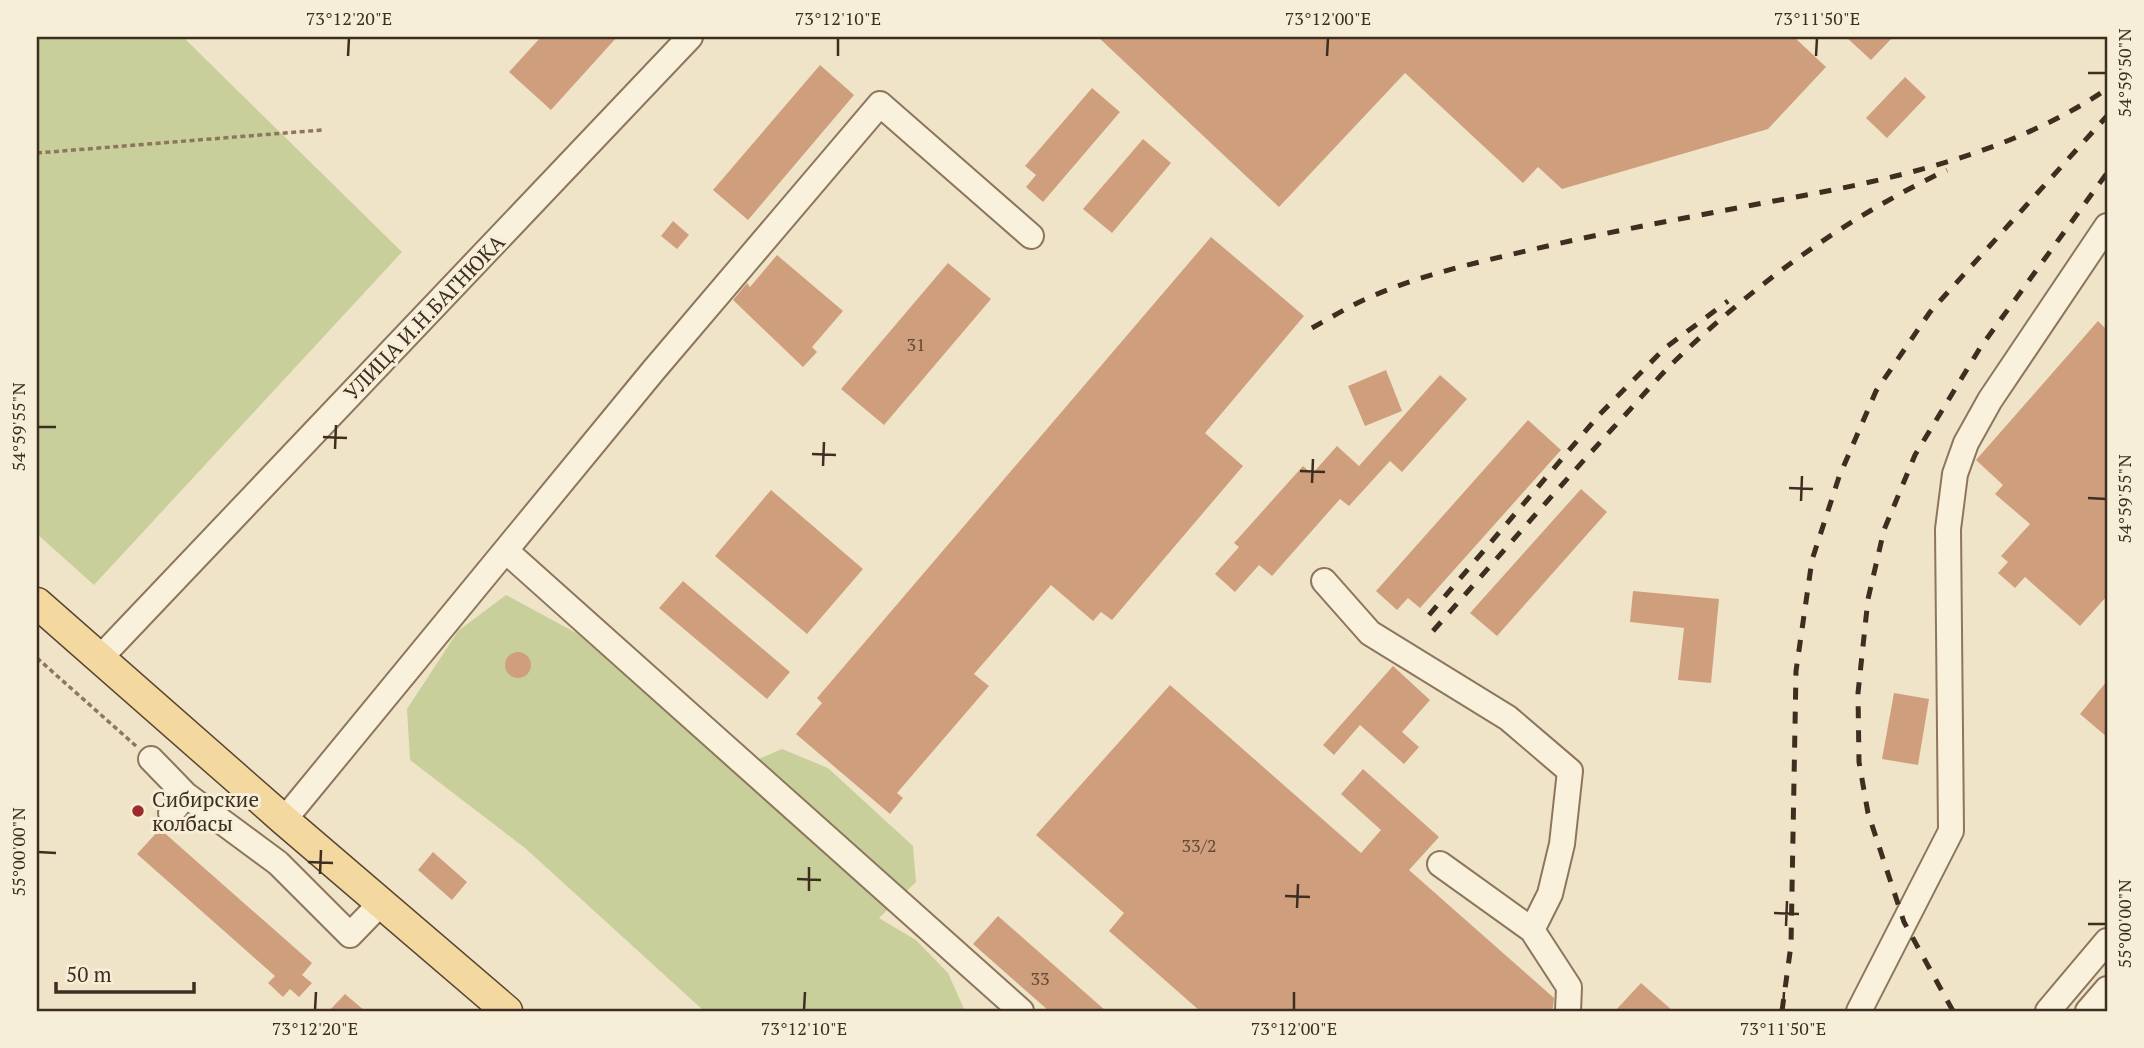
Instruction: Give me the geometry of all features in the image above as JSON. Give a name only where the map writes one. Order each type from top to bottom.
[{"type":"main road","points":[[37,603],[507,1011]]},
{"type":"street","name":"УЛИЦА И.Н.БАГНЮКА","points":[[100,657],[690,37]]},
{"type":"street","points":[[284,820],[653,371],[880,104],[1031,236]]},
{"type":"street","points":[[1859,1011],[1951,831],[1948,529],[1955,474],[1966,443],[1990,400],[2107,226]]},
{"type":"street","points":[[506,551],[1021,1011]]},
{"type":"street","points":[[1324,581],[1370,633],[1508,718],[1570,771],[1562,844],[1550,894],[1532,930]]},
{"type":"street","points":[[151,759],[178,804],[278,863],[351,936],[382,902]]},
{"type":"street","points":[[1440,863],[1532,930],[1569,987],[1569,1011]]},
{"type":"street","points":[[2048,1011],[2107,941]]},
{"type":"street","points":[[2088,1011],[2107,989]]},
{"type":"path","points":[[37,153],[322,130]]},
{"type":"path","points":[[37,658],[151,759]]},
{"type":"green space","points":[[37,37],[183,37],[402,252],[94,585],[37,534]]},
{"type":"green space","points":[[506,595],[580,635],[754,761],[782,749],[828,768],[913,846],[916,882],[879,918],[916,940],[948,973],[965,1011],[704,1011],[525,848],[410,760],[407,709],[458,631]]},
{"type":"building","points":[[541,37],[617,37],[551,110],[509,72]]},
{"type":"building","points":[[1098,37],[1794,37],[1826,67],[1768,129],[1562,189],[1538,167],[1523,183],[1405,73],[1279,207]]},
{"type":"building","points":[[1846,37],[1893,37],[1871,60]]},
{"type":"building","points":[[820,65],[854,95],[748,220],[713,190]]},
{"type":"building","points":[[1905,77],[1926,97],[1887,138],[1866,118]]},
{"type":"building","points":[[1092,88],[1120,112],[1043,202],[1026,187],[1036,175],[1025,166]]},
{"type":"building","points":[[1143,139],[1171,163],[1112,233],[1083,209]]},
{"type":"building","points":[[673,221],[689,235],[677,249],[661,236]]},
{"type":"building","points":[[1211,237],[1304,316],[1205,433],[1243,466],[1112,620],[1101,612],[1093,621],[1051,585],[974,674],[989,686],[897,793],[903,798],[890,814],[796,734],[822,703],[817,698]]},
{"type":"building","points":[[777,255],[843,311],[812,347],[817,352],[803,367],[733,300],[747,283],[750,287]]},
{"type":"building","points":[[948,263],[991,299],[884,425],[841,389]]},
{"type":"building","points":[[2098,321],[2107,330],[2107,596],[2080,626],[2025,577],[2015,588],[1998,573],[2008,562],[2001,556],[2030,524],[1995,494],[2003,485],[1976,460]]},
{"type":"building","points":[[1386,370],[1402,411],[1365,426],[1348,386]]},
{"type":"building","points":[[1440,375],[1467,399],[1402,472],[1390,461],[1349,506],[1340,499],[1272,576],[1259,565],[1235,592],[1215,574],[1239,547],[1234,543],[1303,466],[1312,474],[1337,446],[1359,466]]},
{"type":"building","points":[[1528,420],[1561,450],[1420,608],[1408,598],[1397,610],[1376,591]]},
{"type":"building","points":[[1581,489],[1607,512],[1497,636],[1470,613]]},
{"type":"building","points":[[771,490],[863,569],[807,634],[715,556]]},
{"type":"building","points":[[683,581],[790,672],[767,699],[659,608]]},
{"type":"building","points":[[1633,591],[1719,599],[1711,683],[1678,680],[1684,628],[1630,622]]},
{"type":"building","points":[[518,652],[527,656],[531,665],[527,674],[518,678],[509,674],[505,665],[509,656]]},
{"type":"building","points":[[1393,666],[1430,700],[1402,732],[1419,747],[1404,764],[1360,725],[1334,755],[1323,745]]},
{"type":"building","points":[[2107,681],[2107,737],[2080,714]]},
{"type":"building","points":[[1170,685],[1361,853],[1381,830],[1341,794],[1363,769],[1439,837],[1409,870],[1554,998],[1553,1008],[1550,1011],[1200,1011],[1109,931],[1124,913],[1036,835]]},
{"type":"building","points":[[1894,693],[1929,699],[1918,765],[1882,759]]},
{"type":"building","points":[[160,829],[312,963],[302,975],[312,983],[299,997],[290,989],[283,997],[268,983],[275,976],[137,854]]},
{"type":"building","points":[[433,852],[467,882],[452,900],[418,870]]},
{"type":"building","points":[[998,916],[1106,1011],[1049,1011],[973,944]]},
{"type":"building","points":[[1641,983],[1673,1011],[1615,1011]]},
{"type":"building","points":[[345,994],[365,1011],[329,1011]]},
{"type":"railway","points":[[1312,328],[1368,298],[1468,265],[1617,231],[1852,186],[1941,164],[2027,133],[2068,113],[2107,89]]},
{"type":"railway","points":[[1782,1011],[1791,945],[1796,671],[1812,560],[1839,477],[1876,391],[1930,312],[2107,116]]},
{"type":"railway","points":[[1433,631],[1653,384],[1708,330],[1739,303],[1839,230],[1947,170]]},
{"type":"railway","points":[[1953,1011],[1904,922],[1868,813],[1859,762],[1858,693],[1868,599],[1884,530],[1915,455],[1980,348],[2107,173]]},
{"type":"railway","points":[[1429,615],[1600,414],[1665,348],[1728,301]]},
{"type":"place","name":"Сибирские колбасы","points":[[138,811]]}]
